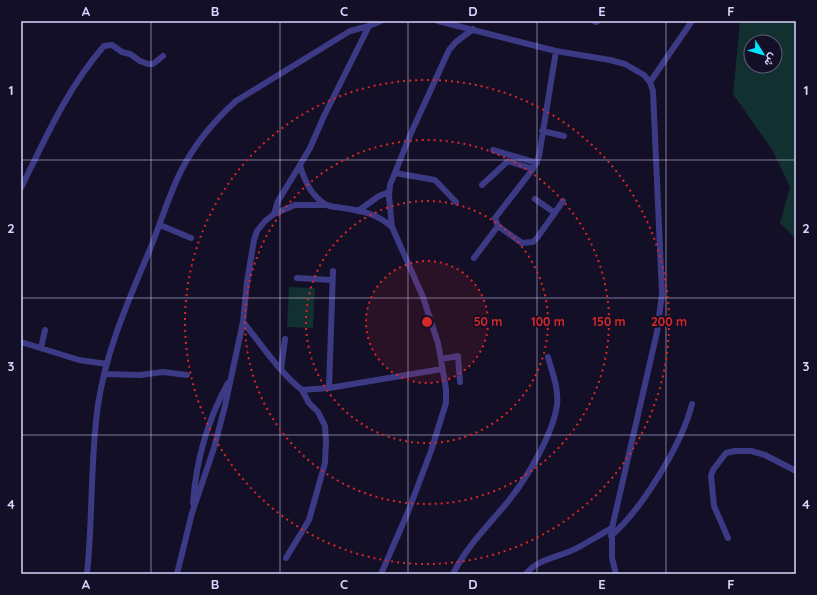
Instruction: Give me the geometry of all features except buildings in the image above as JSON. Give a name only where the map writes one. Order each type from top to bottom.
[{"type":"street","points":[[87,574],[93,498],[96,425],[107,364],[113,341],[182,168],[193,151],[224,112],[236,101],[350,31],[369,26],[380,21]]},
{"type":"street","points":[[438,21],[556,51],[610,60],[624,64],[635,69],[650,82],[653,91],[662,294],[657,332],[612,528],[612,558],[616,574]]},
{"type":"street","points":[[594,21],[598,21]]},
{"type":"street","points":[[650,82],[692,21]]},
{"type":"street","points":[[274,214],[278,201],[300,165],[369,26]]},
{"type":"street","points":[[382,574],[408,512],[446,403],[446,389],[438,343],[423,297],[392,227],[389,192],[394,173],[449,50],[456,42],[473,29]]},
{"type":"street","points":[[21,188],[69,96],[94,57],[104,46],[112,45],[122,52],[130,54],[140,61],[148,64],[153,64],[162,56]]},
{"type":"street","points":[[556,51],[539,156],[533,169],[495,218],[498,226],[522,243],[533,242],[563,201]]},
{"type":"street","points":[[542,131],[564,136]]},
{"type":"street","points":[[493,150],[536,163]]},
{"type":"street","points":[[482,185],[508,161],[533,169]]},
{"type":"street","points":[[300,165],[303,176],[310,189],[326,205]]},
{"type":"street","points":[[394,173],[435,180],[456,202]]},
{"type":"street","points":[[358,210],[379,196],[389,192]]},
{"type":"street","points":[[535,199],[555,213]]},
{"type":"street","points":[[177,574],[192,513],[214,448],[232,374],[243,322],[254,240],[257,231],[265,221],[274,214],[295,205],[326,205],[358,210],[381,218],[392,227]]},
{"type":"street","points":[[160,225],[191,238]]},
{"type":"street","points":[[474,258],[498,226]]},
{"type":"street","points":[[328,388],[333,271]]},
{"type":"street","points":[[297,278],[332,280]]},
{"type":"street","points":[[243,322],[294,384],[302,390],[308,403],[318,412],[325,426],[326,441],[324,464],[310,520],[286,558]]},
{"type":"street","points":[[40,348],[46,330]]},
{"type":"street","points":[[281,369],[285,339]]},
{"type":"street","points":[[21,342],[79,360],[107,364]]},
{"type":"street","points":[[441,359],[458,356],[460,382]]},
{"type":"street","points":[[453,574],[460,560],[491,520],[510,499],[526,475],[551,427],[557,404],[557,387],[548,357]]},
{"type":"street","points":[[302,390],[328,388],[442,369]]},
{"type":"street","points":[[105,374],[140,375],[163,372],[187,375]]},
{"type":"street","points":[[192,513],[194,482],[203,446],[217,402],[232,374]]},
{"type":"street","points":[[611,536],[623,525],[654,483],[676,445],[692,404]]},
{"type":"street","points":[[728,538],[714,506],[711,476],[713,470],[726,453],[735,451],[751,451],[765,455],[796,471]]},
{"type":"street","points":[[526,574],[531,568],[539,563],[578,548],[612,528]]},
{"type":"green space","points":[[740,21],[796,21],[796,239],[780,223],[790,187],[773,151],[733,94]]},
{"type":"green space","points":[[289,287],[315,288],[313,328],[287,327]]}]
